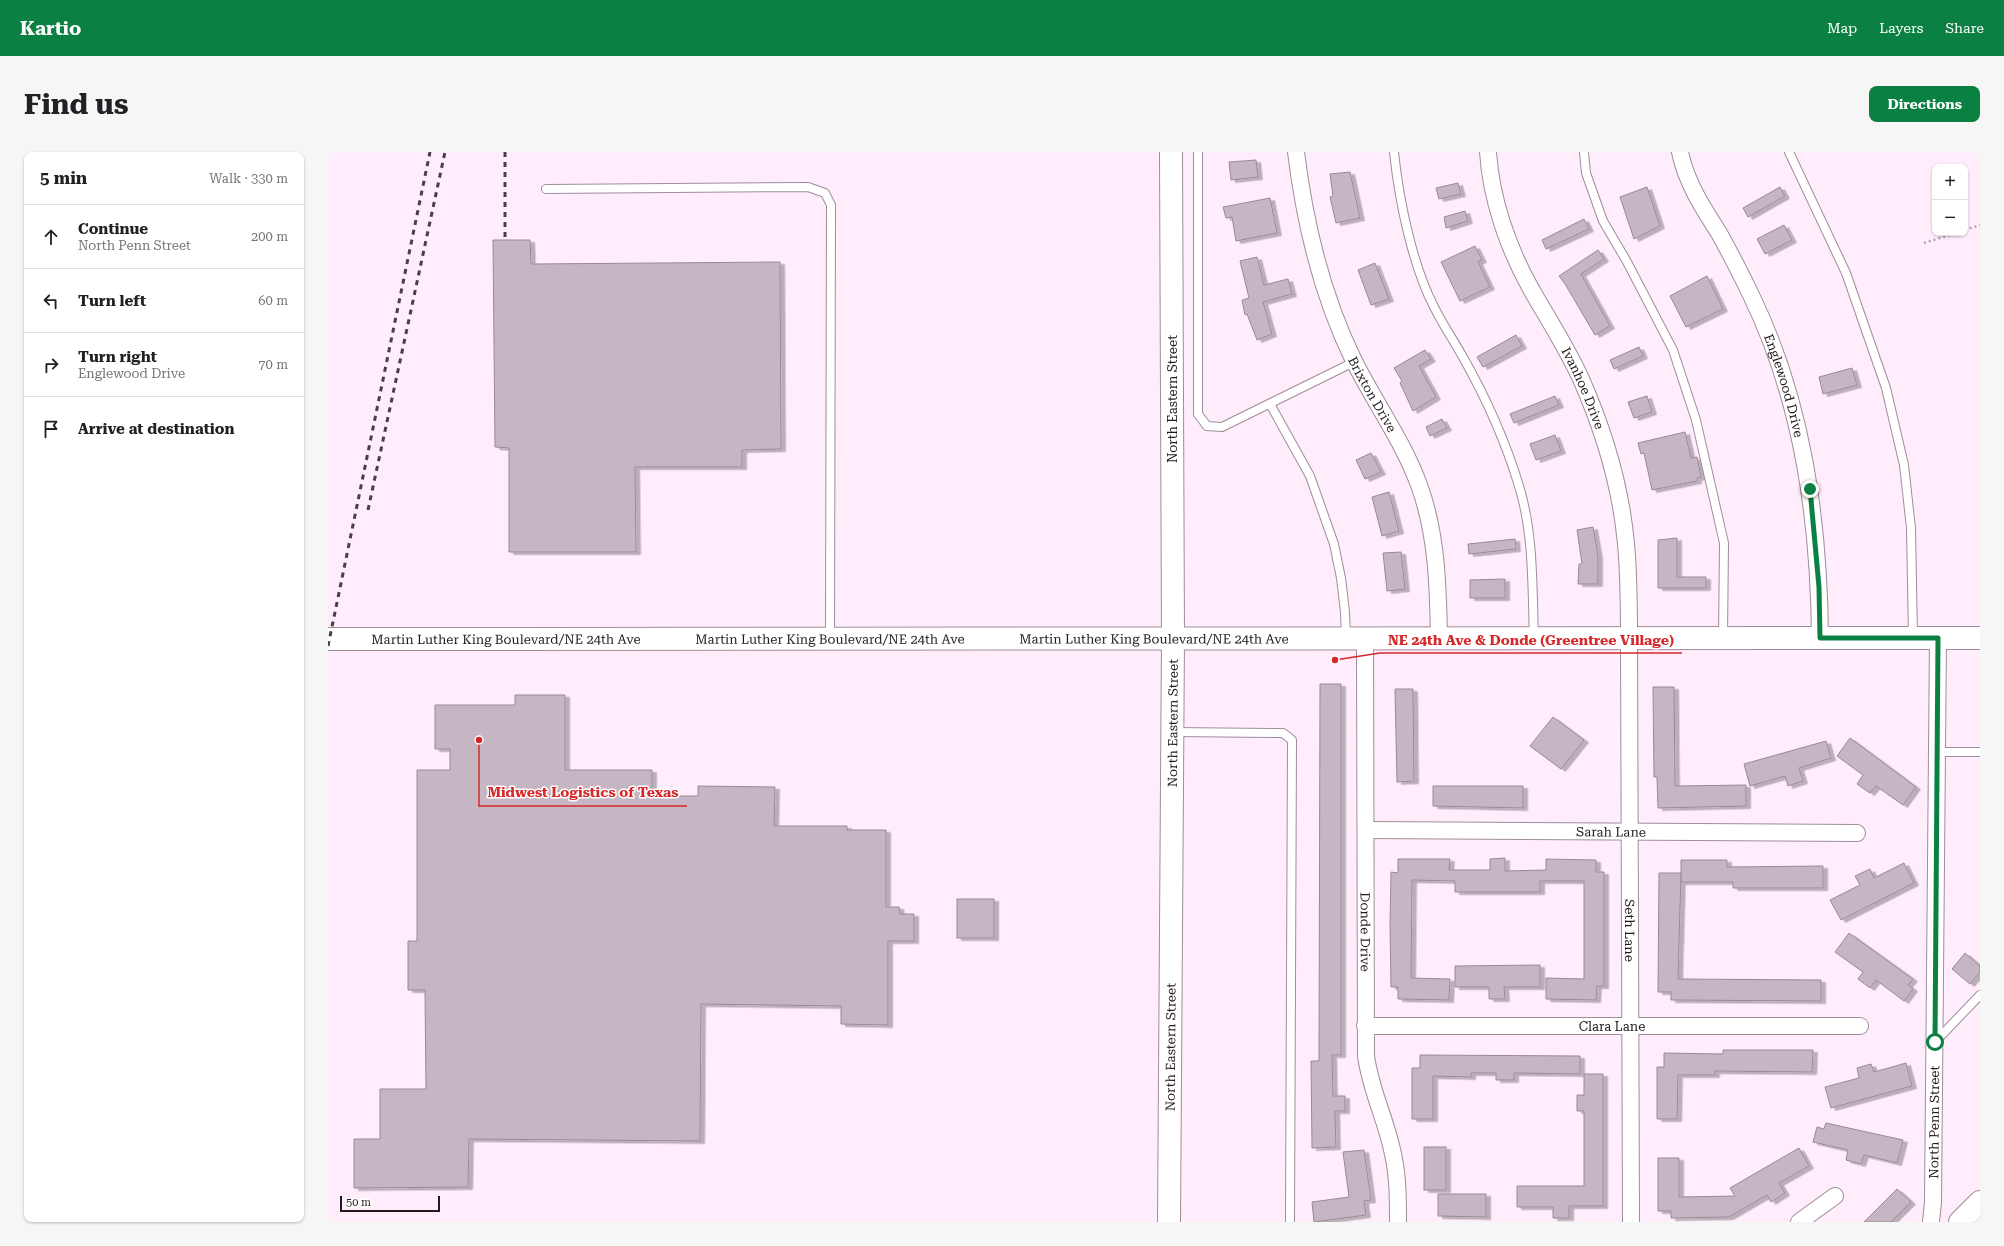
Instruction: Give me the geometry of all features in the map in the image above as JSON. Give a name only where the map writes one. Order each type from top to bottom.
[{"type":"main road","name":"North Eastern Street","points":[[1169,1222],[1173,638],[1171,152]]},
{"type":"main road","name":"Martin Luther King Boulevard/NE 24th Ave","points":[[328,639],[830,637],[1980,638]]},
{"type":"main road","points":[[1960,1222],[1980,1202]]},
{"type":"street","name":"Brixton Drive","points":[[1296,152],[1306,216],[1320,275],[1331,307],[1354,362],[1409,460],[1419,486],[1435,550],[1438,584],[1439,638]]},
{"type":"street","name":"Ivanhoe Drive","points":[[1488,152],[1496,201],[1506,234],[1531,288],[1567,350],[1580,378],[1592,406],[1608,455],[1621,508],[1626,544],[1630,638]]},
{"type":"street","name":"Englewood Drive","points":[[1680,152],[1687,177],[1752,296],[1767,333],[1791,403],[1802,443],[1810,489],[1819,587],[1820,638]]},
{"type":"street","name":"Donde Drive","points":[[1356,638],[1366,830],[1365,1026],[1369,1078],[1391,1145],[1396,1168],[1398,1222]]},
{"type":"street","name":"Seth Lane","points":[[1630,638],[1631,1222]]},
{"type":"street","name":"North Penn Street","points":[[1931,1222],[1933,1202],[1935,1042],[1938,638]]},
{"type":"street","name":"Sarah Lane","points":[[1366,830],[1857,833]]},
{"type":"street","name":"Clara Lane","points":[[1365,1026],[1860,1026]]},
{"type":"street","points":[[1799,1222],[1835,1196]]},
{"type":"lane","points":[[1198,152],[1198,414],[1207,426],[1222,427],[1354,362]]},
{"type":"lane","points":[[1394,152],[1396,173],[1411,246],[1431,299],[1465,360],[1499,432],[1520,487],[1526,518],[1532,565],[1534,638]]},
{"type":"lane","points":[[1584,152],[1586,173],[1603,221],[1626,260],[1673,350],[1696,420],[1724,543],[1723,638]]},
{"type":"lane","points":[[1789,152],[1846,273],[1886,388],[1904,465],[1910,520],[1913,638]]},
{"type":"lane","points":[[546,189],[808,187],[825,193],[831,205],[830,637]]},
{"type":"lane","points":[[1270,404],[1310,476],[1334,544],[1341,578],[1345,612],[1356,638]]},
{"type":"lane","points":[[1172,732],[1283,733],[1292,740],[1290,1222]]},
{"type":"lane","points":[[1938,752],[1980,752]]},
{"type":"lane","points":[[1935,1042],[1980,995]]},
{"type":"path","points":[[1968,229],[1980,225]]},
{"type":"path","points":[[1924,243],[1946,236]]},
{"type":"building","points":[[1256,160],[1258,177],[1231,180],[1229,162]]},
{"type":"building","points":[[1350,172],[1360,218],[1336,223],[1330,197],[1333,196],[1330,174]]},
{"type":"building","points":[[1458,183],[1461,194],[1439,199],[1436,188]]},
{"type":"building","points":[[1647,187],[1660,226],[1634,239],[1620,197]]},
{"type":"building","points":[[1780,187],[1785,196],[1748,217],[1743,208]]},
{"type":"building","points":[[1270,198],[1277,233],[1236,241],[1232,217],[1226,218],[1223,207]]},
{"type":"building","points":[[1465,211],[1468,221],[1446,228],[1444,217]]},
{"type":"building","points":[[1584,219],[1589,229],[1546,249],[1542,240]]},
{"type":"building","points":[[1784,225],[1792,240],[1765,254],[1757,239]]},
{"type":"building","points":[[493,240],[530,240],[531,264],[780,262],[781,449],[742,450],[742,467],[635,467],[636,552],[509,552],[509,448],[495,447]]},
{"type":"building","points":[[1475,246],[1482,260],[1478,262],[1490,287],[1460,301],[1441,262]]},
{"type":"building","points":[[1598,250],[1604,259],[1581,274],[1610,326],[1595,335],[1559,276]]},
{"type":"building","points":[[1257,257],[1264,285],[1288,279],[1292,294],[1263,302],[1272,334],[1257,340],[1247,314],[1245,315],[1242,300],[1249,298],[1240,261]]},
{"type":"building","points":[[1375,263],[1389,299],[1371,305],[1358,270]]},
{"type":"building","points":[[1707,276],[1723,309],[1686,327],[1670,296]]},
{"type":"building","points":[[1516,335],[1522,346],[1483,367],[1477,357]]},
{"type":"building","points":[[1639,347],[1643,356],[1614,369],[1610,360]]},
{"type":"building","points":[[1425,350],[1431,359],[1419,366],[1436,397],[1413,411],[1400,383],[1402,381],[1394,368]]},
{"type":"building","points":[[1852,368],[1857,385],[1823,394],[1819,377]]},
{"type":"building","points":[[1555,396],[1559,405],[1514,423],[1510,414]]},
{"type":"building","points":[[1647,396],[1652,412],[1634,418],[1628,402]]},
{"type":"building","points":[[1442,419],[1447,428],[1430,436],[1426,427]]},
{"type":"building","points":[[1685,432],[1691,458],[1697,457],[1701,477],[1697,478],[1697,481],[1652,490],[1644,453],[1641,454],[1638,443]]},
{"type":"building","points":[[1555,435],[1561,451],[1536,460],[1530,444]]},
{"type":"building","points":[[1371,453],[1381,472],[1365,479],[1356,460]]},
{"type":"building","points":[[1389,492],[1399,531],[1382,536],[1372,497]]},
{"type":"building","points":[[1593,527],[1598,556],[1598,584],[1578,584],[1579,564],[1582,564],[1577,530]]},
{"type":"building","points":[[1677,538],[1677,577],[1706,577],[1706,588],[1658,588],[1658,540]]},
{"type":"building","points":[[1515,539],[1516,549],[1469,554],[1468,544]]},
{"type":"building","points":[[1401,552],[1405,589],[1387,591],[1383,553]]},
{"type":"building","points":[[1505,579],[1505,598],[1470,598],[1470,580]]},
{"type":"building","points":[[1320,684],[1341,684],[1341,1055],[1332,1055],[1333,1096],[1345,1096],[1345,1111],[1335,1111],[1336,1147],[1312,1148],[1311,1061],[1319,1061]]},
{"type":"building","points":[[1653,687],[1674,687],[1675,786],[1746,785],[1746,806],[1658,808],[1657,777],[1654,777]]},
{"type":"building","points":[[1395,689],[1413,689],[1414,781],[1397,782]]},
{"type":"building","points":[[515,695],[565,695],[565,770],[652,770],[652,796],[698,796],[698,786],[775,787],[774,826],[847,826],[847,830],[886,830],[886,907],[899,907],[900,914],[914,914],[914,941],[888,941],[888,1025],[841,1024],[841,1006],[701,1004],[700,1141],[469,1139],[468,1187],[354,1188],[354,1139],[380,1139],[380,1089],[426,1089],[425,990],[408,990],[408,941],[417,941],[417,770],[450,770],[450,749],[435,749],[435,705],[515,705]]},
{"type":"building","points":[[1553,717],[1584,740],[1561,769],[1530,746]]},
{"type":"building","points":[[1850,738],[1916,787],[1903,805],[1876,786],[1870,793],[1857,784],[1863,775],[1837,756]]},
{"type":"building","points":[[1826,741],[1831,758],[1799,768],[1803,781],[1788,786],[1785,776],[1750,786],[1744,764]]},
{"type":"building","points":[[1433,786],[1523,786],[1523,808],[1433,806]]},
{"type":"building","points":[[1505,858],[1505,871],[1546,870],[1546,859],[1596,860],[1596,872],[1604,872],[1604,986],[1597,986],[1596,1000],[1546,999],[1546,978],[1584,979],[1584,881],[1540,881],[1540,892],[1455,892],[1455,881],[1412,880],[1411,978],[1450,979],[1449,1000],[1398,999],[1398,987],[1391,987],[1390,924],[1391,872],[1398,873],[1398,859],[1450,859],[1449,870],[1490,870],[1490,859]]},
{"type":"building","points":[[1681,860],[1727,860],[1727,867],[1823,866],[1823,888],[1733,888],[1733,882],[1681,882]]},
{"type":"building","points":[[1904,863],[1914,883],[1841,920],[1830,900],[1860,885],[1855,876],[1870,869],[1874,878]]},
{"type":"building","points":[[1659,873],[1681,873],[1678,979],[1821,980],[1821,1001],[1671,1000],[1671,992],[1658,992]]},
{"type":"building","points":[[957,899],[994,899],[994,938],[957,938]]},
{"type":"building","points":[[1849,933],[1913,979],[1908,985],[1913,989],[1904,1001],[1876,980],[1870,988],[1858,979],[1863,972],[1835,952]]},
{"type":"building","points":[[1965,953],[1980,966],[1980,972],[1970,984],[1952,969]]},
{"type":"building","points":[[1540,965],[1540,987],[1504,987],[1505,999],[1489,999],[1489,987],[1455,987],[1455,966]]},
{"type":"building","points":[[1723,1050],[1813,1050],[1812,1072],[1715,1071],[1715,1075],[1678,1075],[1677,1119],[1657,1119],[1657,1067],[1664,1067],[1664,1053],[1723,1054]]},
{"type":"building","points":[[1420,1055],[1580,1056],[1580,1074],[1514,1073],[1514,1080],[1496,1080],[1496,1073],[1471,1073],[1471,1077],[1433,1076],[1433,1119],[1412,1119],[1412,1068],[1420,1068]]},
{"type":"building","points":[[1906,1063],[1912,1086],[1831,1108],[1825,1087],[1859,1078],[1857,1068],[1871,1064],[1874,1072]]},
{"type":"building","points":[[1584,1074],[1603,1074],[1603,1206],[1569,1206],[1569,1218],[1553,1218],[1553,1207],[1517,1207],[1517,1186],[1584,1186],[1584,1111],[1577,1111],[1577,1095],[1584,1095]]},
{"type":"building","points":[[1826,1123],[1903,1140],[1897,1163],[1864,1155],[1861,1164],[1846,1160],[1848,1150],[1813,1142],[1817,1127],[1824,1129]]},
{"type":"building","points":[[1424,1147],[1446,1147],[1446,1190],[1424,1190]]},
{"type":"building","points":[[1799,1148],[1809,1166],[1779,1183],[1785,1193],[1771,1202],[1767,1195],[1729,1217],[1671,1218],[1671,1211],[1658,1211],[1658,1158],[1679,1158],[1679,1197],[1735,1196],[1730,1188]]},
{"type":"building","points":[[1364,1150],[1371,1200],[1364,1201],[1366,1215],[1314,1222],[1312,1202],[1349,1197],[1343,1152]]},
{"type":"building","points":[[1897,1189],[1911,1202],[1891,1222],[1864,1222]]},
{"type":"building","points":[[1438,1194],[1486,1194],[1486,1217],[1438,1216]]},
{"type":"railway","points":[[328,646],[430,152]]},
{"type":"railway","points":[[368,510],[445,152]]},
{"type":"railway","points":[[505,152],[505,240]]},
{"type":"place","name":"NE 24th Ave & Donde (Greentree Village)","points":[[1335,660]]},
{"type":"place","name":"Midwest Logistics of Texas","points":[[479,740]]},
{"type":"route","points":[[1810,489],[1816,535],[1820,638],[1938,638],[1935,1042]]}]
